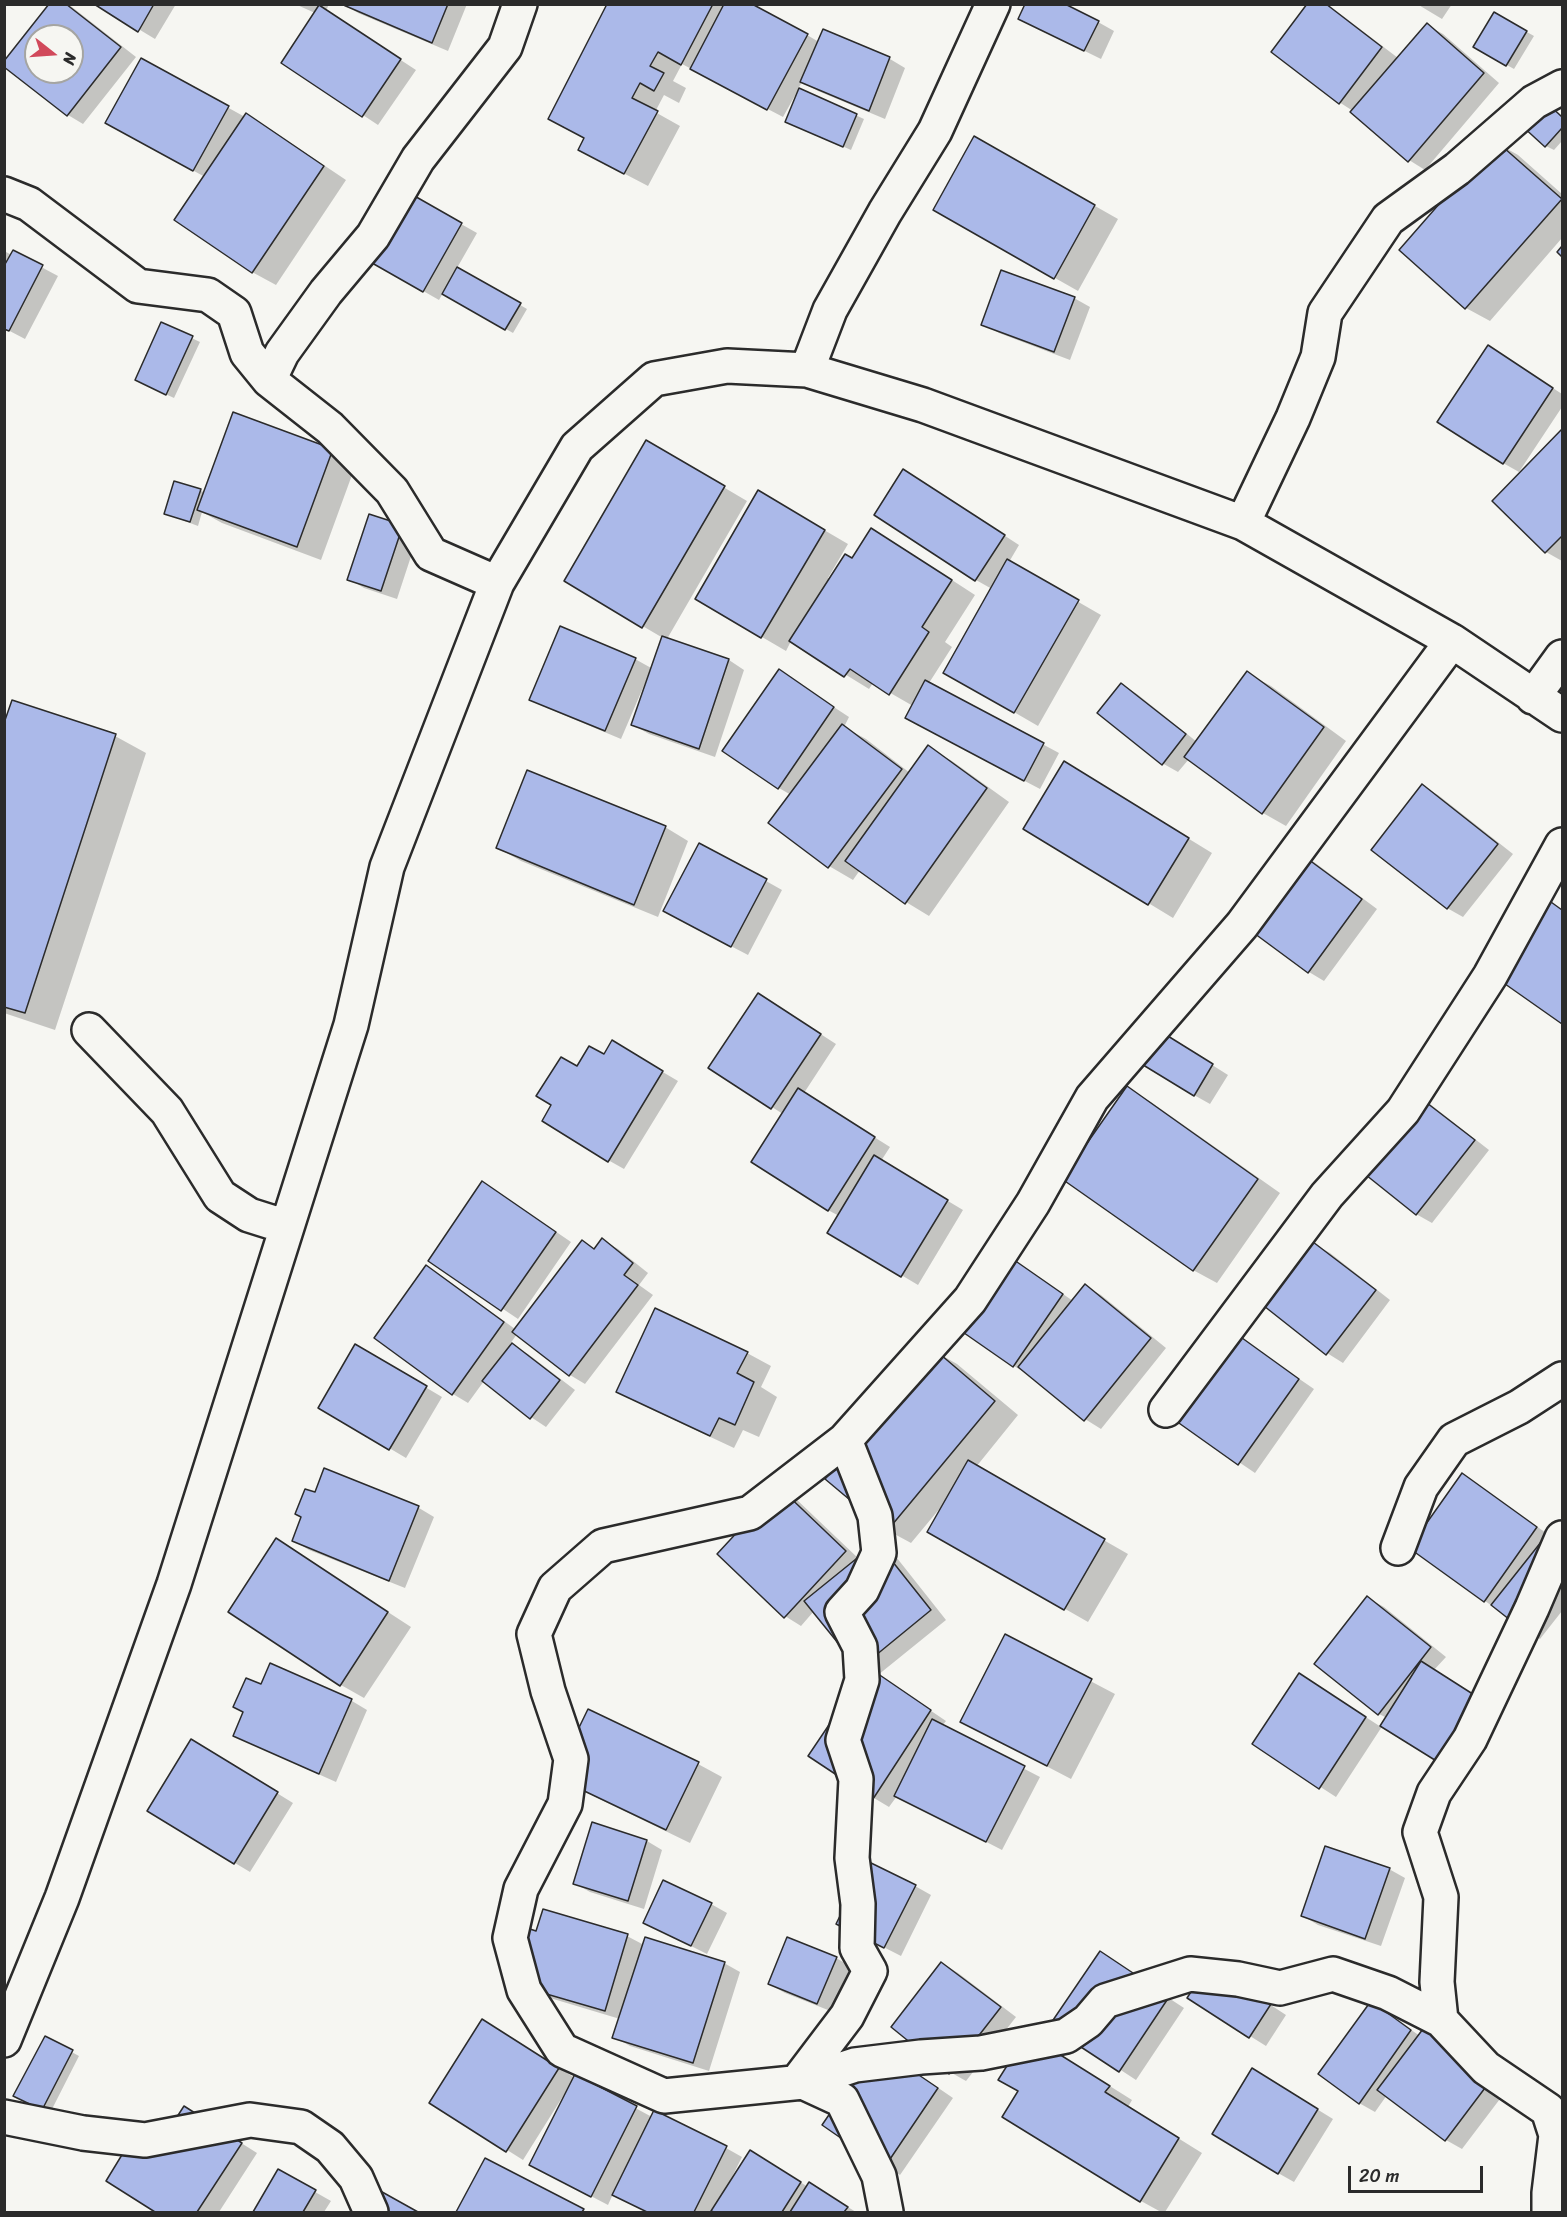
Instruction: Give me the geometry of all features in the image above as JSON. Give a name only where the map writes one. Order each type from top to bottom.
[{"type":"street","points":[[269,380],[282,352],[319,301],[374,236],[418,159],[505,47],[519,4]]},
{"type":"street","points":[[807,370],[830,310],[885,212],[935,131],[993,4]]},
{"type":"street","points":[[1243,523],[1293,418],[1318,357],[1325,313],[1356,270],[1388,219],[1457,169],[1534,102],[1563,87]]},
{"type":"street","points":[[4,194],[29,204],[138,286],[208,295],[234,313],[247,353],[269,380],[330,428],[392,491],[431,554],[497,583]]},
{"type":"street","points":[[4,2040],[62,1898],[174,1584],[351,1025],[387,867],[497,583],[577,447],[654,379],[727,366],[807,370],[923,405],[1243,523],[1452,642],[1563,715]]},
{"type":"street","points":[[1452,642],[1242,926],[1092,1098],[1033,1203],[970,1300],[845,1440],[750,1513],[603,1546],[555,1588],[534,1634],[548,1691],[571,1759],[565,1804],[521,1888],[510,1938],[524,1990],[562,2050],[664,2096],[800,2082],[855,2065],[981,2053],[1066,2036],[1088,2021],[1105,2001],[1190,1974],[1238,1979],[1280,1988],[1333,1974],[1388,1993],[1441,2020],[1486,2068],[1548,2110],[1556,2135],[1549,2212]]},
{"type":"street","points":[[1533,697],[1563,657]]},
{"type":"street","points":[[1166,1410],[1327,1195],[1403,1111],[1490,976],[1563,845]]},
{"type":"street","points":[[89,1030],[167,1111],[220,1197],[249,1215],[287,1227]]},
{"type":"street","points":[[1398,1548],[1421,1487],[1454,1440],[1519,1407],[1563,1379]]},
{"type":"street","points":[[800,2082],[847,2016],[870,1971],[857,1948],[858,1904],[852,1858],[856,1779],[843,1740],[862,1680],[861,1658],[860,1647],[842,1612],[861,1590],[879,1553],[875,1516],[845,1440]]},
{"type":"street","points":[[1441,2020],[1437,1982],[1441,1898],[1420,1832],[1434,1793],[1470,1739],[1563,1538]]},
{"type":"street","points":[[800,2082],[842,2100],[879,2176],[886,2212]]},
{"type":"street","points":[[4,2117],[83,2133],[145,2140],[250,2120],[302,2127],[330,2147],[356,2178],[370,2212]]},
{"type":"building","points":[[49,4],[66,4],[121,47],[67,116],[26,84],[84,84],[84,24],[33,24]]},
{"type":"building","points":[[94,4],[154,4],[138,32]]},
{"type":"building","points":[[341,4],[448,4],[432,43]]},
{"type":"building","points":[[607,4],[713,4],[681,65],[658,52],[650,66],[664,73],[654,91],[640,83],[632,98],[658,111],[624,174],[578,150],[584,138],[548,119]]},
{"type":"building","points":[[724,4],[752,4],[808,34],[767,110],[690,69]]},
{"type":"building","points":[[1025,4],[1065,4],[1099,21],[1084,51],[1018,19]]},
{"type":"building","points":[[1307,4],[1326,4],[1382,47],[1339,104],[1271,52]]},
{"type":"building","points":[[319,5],[401,59],[362,117],[281,63]]},
{"type":"building","points":[[1494,12],[1527,31],[1506,66],[1473,47]]},
{"type":"building","points":[[1427,23],[1484,73],[1408,162],[1350,112]]},
{"type":"building","points":[[823,29],[890,57],[869,111],[800,82]]},
{"type":"building","points":[[24,36],[24,83],[4,67],[4,61]]},
{"type":"building","points":[[141,58],[229,106],[193,171],[105,123]]},
{"type":"building","points":[[799,88],[857,114],[843,147],[785,122]]},
{"type":"building","points":[[1532,89],[1562,117],[1562,128],[1545,147],[1509,114]]},
{"type":"building","points":[[246,113],[324,166],[252,273],[174,220]]},
{"type":"building","points":[[974,136],[1095,205],[1054,279],[933,210]]},
{"type":"building","points":[[1495,140],[1562,199],[1465,309],[1399,250]]},
{"type":"building","points":[[390,182],[462,223],[423,292],[351,251]]},
{"type":"building","points":[[1562,246],[1562,257],[1557,252]]},
{"type":"building","points":[[13,250],[43,265],[9,331],[4,329],[4,266]]},
{"type":"building","points":[[457,267],[521,303],[505,330],[442,294]]},
{"type":"building","points":[[1001,270],[1075,297],[1054,352],[981,325]]},
{"type":"building","points":[[161,322],[193,336],[166,395],[135,380]]},
{"type":"building","points":[[1488,345],[1553,388],[1503,464],[1437,422]]},
{"type":"building","points":[[233,412],[333,449],[297,547],[197,510]]},
{"type":"building","points":[[1562,429],[1562,536],[1545,553],[1492,501]]},
{"type":"building","points":[[646,440],[725,486],[642,628],[564,581]]},
{"type":"building","points":[[903,469],[1005,535],[975,581],[874,515]]},
{"type":"building","points":[[174,481],[201,489],[190,522],[164,514]]},
{"type":"building","points":[[758,490],[825,530],[761,638],[695,599]]},
{"type":"building","points":[[369,514],[403,525],[381,591],[347,580]]},
{"type":"building","points":[[871,528],[952,580],[922,627],[929,632],[889,695],[850,669],[844,677],[789,641],[845,554],[852,558]]},
{"type":"building","points":[[1007,559],[1079,600],[1014,713],[943,673]]},
{"type":"building","points":[[560,626],[636,658],[605,731],[529,700]]},
{"type":"building","points":[[662,636],[729,659],[699,749],[631,725]]},
{"type":"building","points":[[779,669],[834,707],[778,789],[722,751]]},
{"type":"building","points":[[1247,671],[1324,727],[1262,814],[1184,757]]},
{"type":"building","points":[[925,680],[1044,743],[1024,781],[905,718]]},
{"type":"building","points":[[1121,683],[1186,734],[1162,765],[1097,713]]},
{"type":"building","points":[[12,700],[116,734],[25,1013],[4,1007],[4,723]]},
{"type":"building","points":[[842,724],[902,769],[828,868],[768,823]]},
{"type":"building","points":[[928,745],[987,788],[905,904],[845,861]]},
{"type":"building","points":[[1064,761],[1189,838],[1148,905],[1023,829]]},
{"type":"building","points":[[527,770],[666,826],[634,905],[496,848]]},
{"type":"building","points":[[1422,784],[1498,844],[1447,909],[1371,850]]},
{"type":"building","points":[[699,843],[767,879],[731,947],[663,911]]},
{"type":"building","points":[[1297,851],[1362,899],[1308,973],[1243,925]]},
{"type":"building","points":[[1551,902],[1562,910],[1562,1024],[1498,979]]},
{"type":"building","points":[[758,993],[821,1034],[771,1109],[708,1068]]},
{"type":"building","points":[[1155,1028],[1213,1064],[1194,1096],[1135,1060]]},
{"type":"building","points":[[612,1040],[663,1071],[608,1162],[542,1121],[551,1105],[536,1096],[561,1057],[577,1066],[589,1046],[604,1054]]},
{"type":"building","points":[[1127,1086],[1258,1179],[1193,1271],[1062,1179]]},
{"type":"building","points":[[798,1088],[875,1137],[828,1211],[751,1162]]},
{"type":"building","points":[[1414,1093],[1475,1140],[1416,1215],[1356,1167]]},
{"type":"building","points":[[874,1155],[948,1200],[901,1277],[827,1233]]},
{"type":"building","points":[[482,1181],[556,1232],[501,1311],[428,1261]]},
{"type":"building","points":[[602,1238],[633,1263],[624,1275],[638,1285],[569,1376],[512,1332],[582,1240],[594,1249]]},
{"type":"building","points":[[1313,1242],[1376,1290],[1326,1355],[1264,1306]]},
{"type":"building","points":[[994,1246],[1063,1294],[1013,1367],[944,1319]]},
{"type":"building","points":[[426,1265],[504,1322],[452,1395],[374,1338]]},
{"type":"building","points":[[1085,1284],[1151,1338],[1084,1421],[1018,1367]]},
{"type":"building","points":[[655,1308],[748,1352],[737,1373],[754,1382],[735,1425],[719,1418],[710,1436],[616,1392]]},
{"type":"building","points":[[1231,1330],[1299,1379],[1238,1465],[1169,1416]]},
{"type":"building","points":[[512,1343],[560,1380],[530,1419],[482,1381]]},
{"type":"building","points":[[355,1344],[427,1386],[389,1450],[318,1408]]},
{"type":"building","points":[[934,1349],[995,1401],[887,1531],[825,1479]]},
{"type":"building","points":[[968,1460],[1105,1539],[1064,1610],[927,1532]]},
{"type":"building","points":[[324,1468],[419,1506],[389,1581],[292,1541],[301,1517],[295,1514],[305,1489],[315,1492]]},
{"type":"building","points":[[1462,1473],[1537,1527],[1484,1602],[1409,1548]]},
{"type":"building","points":[[779,1487],[846,1551],[784,1618],[717,1554]]},
{"type":"building","points":[[1549,1532],[1562,1542],[1562,1582],[1524,1631],[1491,1605]]},
{"type":"building","points":[[276,1538],[388,1612],[340,1686],[228,1612]]},
{"type":"building","points":[[877,1542],[931,1610],[859,1669],[804,1601]]},
{"type":"building","points":[[1367,1596],[1431,1647],[1378,1715],[1314,1664]]},
{"type":"building","points":[[1005,1634],[1092,1679],[1047,1766],[960,1722]]},
{"type":"building","points":[[1421,1661],[1479,1698],[1438,1762],[1380,1726]]},
{"type":"building","points":[[270,1663],[352,1699],[319,1774],[233,1736],[243,1712],[233,1707],[246,1678],[261,1684]]},
{"type":"building","points":[[868,1667],[931,1710],[873,1799],[808,1756]]},
{"type":"building","points":[[1299,1673],[1366,1717],[1319,1789],[1252,1744]]},
{"type":"building","points":[[588,1709],[699,1762],[666,1830],[555,1777]]},
{"type":"building","points":[[932,1719],[1025,1766],[986,1842],[894,1796]]},
{"type":"building","points":[[191,1739],[278,1792],[234,1864],[147,1811]]},
{"type":"building","points":[[592,1822],[647,1840],[628,1901],[573,1884]]},
{"type":"building","points":[[1325,1846],[1390,1868],[1365,1939],[1301,1916]]},
{"type":"building","points":[[867,1861],[916,1885],[884,1948],[836,1924]]},
{"type":"building","points":[[663,1880],[712,1903],[691,1946],[643,1923]]},
{"type":"building","points":[[543,1909],[628,1934],[605,2011],[512,1984],[518,1925],[536,1931]]},
{"type":"building","points":[[645,1937],[725,1962],[693,2063],[612,2038]]},
{"type":"building","points":[[787,1937],[837,1957],[817,2004],[768,1984]]},
{"type":"building","points":[[1100,1951],[1169,1997],[1119,2072],[1049,2026]]},
{"type":"building","points":[[941,1962],[1001,2007],[949,2074],[891,2027]]},
{"type":"building","points":[[1209,1964],[1271,2004],[1249,2038],[1187,1998]]},
{"type":"building","points":[[1371,2001],[1411,2030],[1359,2104],[1318,2074]]},
{"type":"building","points":[[482,2019],[559,2068],[506,2152],[429,2103]]},
{"type":"building","points":[[1426,2025],[1494,2076],[1445,2141],[1377,2090]]},
{"type":"building","points":[[1027,2034],[1110,2086],[1105,2092],[1179,2138],[1140,2202],[1002,2117],[1018,2091],[998,2080]]},
{"type":"building","points":[[45,2036],[73,2050],[42,2110],[13,2096]]},
{"type":"building","points":[[876,2046],[938,2088],[884,2168],[822,2125]]},
{"type":"building","points":[[1252,2068],[1318,2109],[1278,2174],[1212,2134]]},
{"type":"building","points":[[575,2074],[637,2106],[591,2197],[529,2165]]},
{"type":"building","points":[[184,2106],[242,2143],[197,2212],[155,2212],[106,2181],[131,2140],[153,2154]]},
{"type":"building","points":[[654,2110],[727,2146],[694,2212],[647,2212],[612,2195]]},
{"type":"building","points":[[750,2150],[801,2182],[782,2212],[711,2211]]},
{"type":"building","points":[[485,2158],[584,2209],[582,2212],[456,2212]]},
{"type":"building","points":[[278,2169],[316,2190],[303,2212],[253,2212]]},
{"type":"building","points":[[809,2182],[848,2207],[844,2212],[790,2212]]},
{"type":"building","points":[[375,2188],[418,2212],[361,2212]]}]
